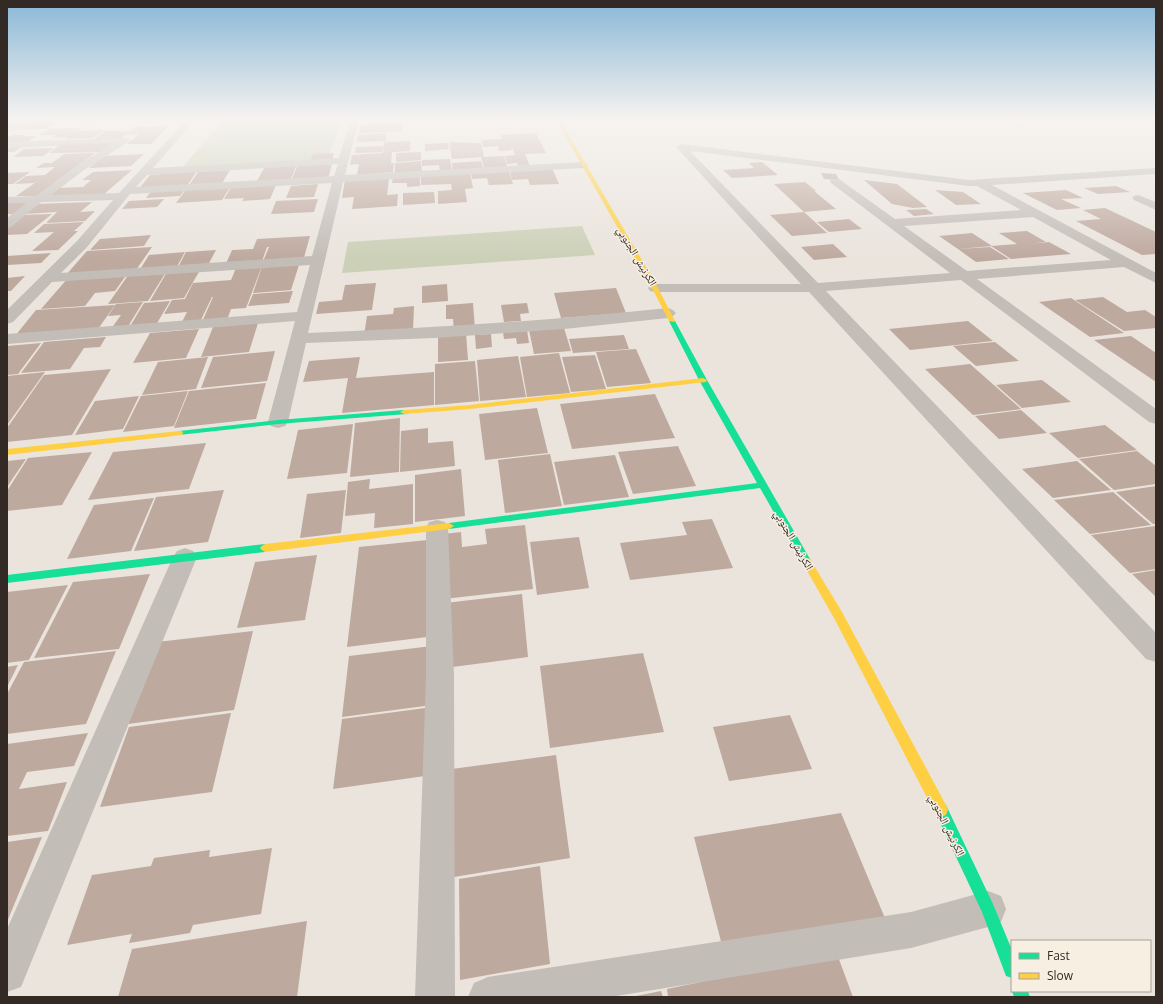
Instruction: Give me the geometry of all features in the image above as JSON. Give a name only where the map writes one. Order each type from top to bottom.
[{"type":"main road","name":"الكرنيش الجنوبي","points":[[583,165],[655,288],[703,380],[762,485],[838,615],[935,797],[988,909],[1011,967]]},
{"type":"main road","points":[[7,452],[278,422],[470,407],[703,380]]},
{"type":"main road","points":[[7,579],[437,528],[762,485]]},
{"type":"street","points":[[7,224],[86,165]]},
{"type":"street","points":[[7,319],[82,244],[150,165]]},
{"type":"street","points":[[144,172],[287,165]]},
{"type":"street","points":[[278,422],[303,316],[343,165]]},
{"type":"street","points":[[7,200],[37,200],[583,165]]},
{"type":"street","points":[[698,165],[1156,651]]},
{"type":"street","points":[[824,165],[969,183],[1156,171]]},
{"type":"street","points":[[835,181],[966,276],[1156,418]]},
{"type":"street","points":[[979,182],[1156,279]]},
{"type":"street","points":[[1138,198],[1156,206]]},
{"type":"street","points":[[893,223],[1034,213]]},
{"type":"street","points":[[48,278],[318,260]]},
{"type":"street","points":[[655,288],[814,288],[1125,262]]},
{"type":"street","points":[[298,338],[434,333],[564,324],[668,313]]},
{"type":"street","points":[[7,339],[303,316]]},
{"type":"street","points":[[435,997],[440,684],[437,528]]},
{"type":"street","points":[[7,973],[185,557]]},
{"type":"street","points":[[488,997],[911,930],[988,909]]},
{"type":"green space","points":[[185,165],[222,165],[183,167]]},
{"type":"green space","points":[[582,226],[595,255],[342,273],[348,242]]},
{"type":"building","points":[[41,165],[80,165],[39,196],[16,196],[42,178],[34,183],[15,184],[26,176],[45,175],[55,167],[36,168]]},
{"type":"building","points":[[93,165],[132,165],[131,166],[89,168]]},
{"type":"building","points":[[332,165],[328,179],[291,182],[297,166]]},
{"type":"building","points":[[359,165],[394,165],[393,172],[357,175]]},
{"type":"building","points":[[395,165],[421,165],[422,172],[395,173]]},
{"type":"building","points":[[422,165],[451,165],[452,171],[440,172],[439,165]]},
{"type":"building","points":[[452,165],[482,165],[484,171],[453,172]]},
{"type":"building","points":[[483,165],[507,165],[508,169],[485,171]]},
{"type":"building","points":[[517,165],[530,166],[518,167]]},
{"type":"building","points":[[751,165],[766,165],[778,175],[732,178],[723,170],[754,168]]},
{"type":"building","points":[[296,166],[291,179],[257,181],[264,168]]},
{"type":"building","points":[[552,168],[559,184],[530,185],[528,179],[512,180],[510,171]]},
{"type":"building","points":[[132,170],[103,195],[43,198],[55,188],[83,187],[91,180],[82,180],[93,172]]},
{"type":"building","points":[[230,170],[221,185],[188,187],[198,172]]},
{"type":"building","points":[[197,171],[186,187],[138,190],[150,175]]},
{"type":"building","points":[[509,171],[513,184],[489,185],[487,178],[472,179],[471,173]]},
{"type":"building","points":[[30,172],[13,184],[7,184],[7,173]]},
{"type":"building","points":[[470,173],[473,188],[465,189],[467,202],[438,204],[438,191],[452,190],[451,184],[421,185],[421,176]]},
{"type":"building","points":[[821,173],[836,174],[839,180],[824,179]]},
{"type":"building","points":[[420,176],[420,186],[407,187],[407,183],[392,183],[393,178]]},
{"type":"building","points":[[389,178],[387,195],[398,194],[397,206],[352,209],[354,197],[342,198],[345,180]]},
{"type":"building","points":[[864,180],[897,184],[927,207],[913,208],[892,204]]},
{"type":"building","points":[[805,182],[836,209],[804,212],[774,184]]},
{"type":"building","points":[[318,184],[314,197],[286,198],[291,186]]},
{"type":"building","points":[[276,185],[270,199],[242,201],[244,198],[224,199],[232,186]]},
{"type":"building","points":[[231,186],[222,200],[176,203],[187,188]]},
{"type":"building","points":[[1116,186],[1130,192],[1098,194],[1084,188]]},
{"type":"building","points":[[186,188],[180,196],[146,198],[152,190]]},
{"type":"building","points":[[935,190],[963,192],[981,204],[956,205]]},
{"type":"building","points":[[1066,190],[1083,198],[1061,199],[1081,208],[1057,210],[1023,193]]},
{"type":"building","points":[[434,192],[435,203],[403,205],[403,193]]},
{"type":"building","points":[[164,199],[157,207],[122,209],[129,201]]},
{"type":"building","points":[[318,199],[314,212],[271,214],[276,201]]},
{"type":"building","points":[[32,202],[17,214],[7,214],[7,203]]},
{"type":"building","points":[[92,202],[80,212],[95,211],[85,221],[46,223],[57,212],[23,214],[35,204]]},
{"type":"building","points":[[1105,208],[1156,232],[1156,254],[1142,255],[1076,221],[1101,219],[1083,210]]},
{"type":"building","points":[[926,209],[934,214],[914,216],[906,210]]},
{"type":"building","points":[[804,212],[827,233],[792,236],[770,215]]},
{"type":"building","points":[[52,214],[27,234],[7,235],[7,228],[20,215]]},
{"type":"building","points":[[849,219],[862,229],[829,232],[817,222]]},
{"type":"building","points":[[84,222],[74,231],[78,231],[58,250],[32,251],[54,232],[34,233],[44,224]]},
{"type":"building","points":[[1027,231],[1046,242],[1027,244],[1049,242],[1071,254],[1011,259],[991,246],[1017,244],[999,233]]},
{"type":"building","points":[[972,233],[992,246],[958,249],[939,236]]},
{"type":"building","points":[[151,235],[144,246],[90,250],[100,239]]},
{"type":"building","points":[[310,236],[303,261],[262,264],[269,247],[267,247],[261,264],[225,266],[232,250],[253,249],[257,239]]},
{"type":"building","points":[[833,244],[847,257],[814,260],[801,247]]},
{"type":"building","points":[[152,247],[136,270],[66,275],[87,251]]},
{"type":"building","points":[[990,247],[1009,259],[976,262],[958,249]]},
{"type":"building","points":[[216,250],[207,267],[177,269],[186,252]]},
{"type":"building","points":[[185,252],[176,268],[139,271],[149,255]]},
{"type":"building","points":[[51,253],[41,263],[7,265],[7,256]]},
{"type":"building","points":[[299,265],[291,290],[253,293],[262,267]]},
{"type":"building","points":[[262,266],[246,308],[231,309],[227,320],[202,322],[213,297],[185,299],[193,283],[231,280],[236,268]]},
{"type":"building","points":[[200,270],[184,298],[150,301],[167,272]]},
{"type":"building","points":[[166,272],[148,301],[108,304],[129,274]]},
{"type":"building","points":[[127,274],[115,291],[95,293],[85,306],[41,309],[68,278]]},
{"type":"building","points":[[25,276],[11,291],[7,291],[7,278]]},
{"type":"building","points":[[376,283],[372,310],[316,314],[319,302],[342,300],[345,285]]},
{"type":"building","points":[[447,284],[448,301],[422,303],[422,286]]},
{"type":"building","points":[[616,288],[626,313],[561,318],[554,293]]},
{"type":"building","points":[[293,291],[289,303],[248,306],[253,294]]},
{"type":"building","points":[[212,297],[200,322],[181,324],[187,312],[164,314],[172,300]]},
{"type":"building","points":[[1103,297],[1127,312],[1145,310],[1156,317],[1156,328],[1124,331],[1075,300]]},
{"type":"building","points":[[1071,298],[1124,333],[1090,337],[1039,302]]},
{"type":"building","points":[[170,301],[156,325],[129,328],[144,303]]},
{"type":"building","points":[[143,302],[127,328],[111,329],[121,315],[108,316],[116,304]]},
{"type":"building","points":[[473,303],[475,329],[454,331],[453,319],[446,319],[446,305]]},
{"type":"building","points":[[527,303],[529,313],[520,314],[521,321],[504,322],[501,305]]},
{"type":"building","points":[[115,305],[98,329],[15,336],[36,310]]},
{"type":"building","points":[[414,306],[413,331],[364,335],[367,316],[393,314],[394,308]]},
{"type":"building","points":[[968,321],[993,341],[910,350],[889,329]]},
{"type":"building","points":[[258,323],[249,352],[201,357],[213,327]]},
{"type":"building","points":[[564,328],[571,351],[534,354],[529,330]]},
{"type":"building","points":[[199,329],[186,358],[133,363],[150,333]]},
{"type":"building","points":[[527,330],[529,343],[517,344],[516,338],[504,339],[503,332]]},
{"type":"building","points":[[466,333],[468,360],[438,362],[438,335]]},
{"type":"building","points":[[491,334],[492,347],[476,349],[475,335]]},
{"type":"building","points":[[624,335],[629,349],[573,353],[569,339]]},
{"type":"building","points":[[1131,336],[1156,353],[1156,382],[1094,340]]},
{"type":"building","points":[[106,337],[100,347],[84,348],[70,369],[21,373],[44,342]]},
{"type":"building","points":[[995,342],[1019,361],[976,366],[953,346]]},
{"type":"building","points":[[41,343],[18,374],[7,375],[7,346]]},
{"type":"building","points":[[636,349],[651,383],[607,387],[596,352]]},
{"type":"building","points":[[275,351],[267,381],[201,388],[213,357]]},
{"type":"building","points":[[559,353],[570,393],[527,397],[520,357]]},
{"type":"building","points":[[595,355],[606,389],[571,392],[562,357]]},
{"type":"building","points":[[518,356],[526,397],[480,401],[477,360]]},
{"type":"building","points":[[208,357],[196,389],[142,395],[158,362]]},
{"type":"building","points":[[360,357],[356,378],[434,372],[434,405],[342,413],[348,378],[303,382],[309,361]]},
{"type":"building","points":[[475,361],[479,401],[435,405],[435,364]]},
{"type":"building","points":[[970,364],[1021,409],[973,415],[925,369]]},
{"type":"building","points":[[111,369],[72,435],[7,442],[7,428],[44,375]]},
{"type":"building","points":[[45,372],[7,425],[7,376]]},
{"type":"building","points":[[1042,380],[1071,402],[1022,408],[996,385]]},
{"type":"building","points":[[266,383],[256,419],[174,428],[189,391]]},
{"type":"building","points":[[188,391],[174,426],[123,432],[141,396]]},
{"type":"building","points":[[655,394],[675,438],[572,449],[560,404]]},
{"type":"building","points":[[139,396],[123,429],[75,435],[95,401]]},
{"type":"building","points":[[537,408],[548,453],[485,460],[479,414]]},
{"type":"building","points":[[1021,410],[1047,433],[999,439],[975,416]]},
{"type":"building","points":[[400,418],[399,472],[350,477],[355,423]]},
{"type":"building","points":[[353,424],[347,473],[287,479],[298,430]]},
{"type":"building","points":[[1105,425],[1137,450],[1078,458],[1049,433]]},
{"type":"building","points":[[428,428],[428,443],[453,441],[455,466],[400,472],[401,431]]},
{"type":"building","points":[[206,443],[189,489],[88,500],[113,452]]},
{"type":"building","points":[[678,446],[696,486],[633,494],[618,452]]},
{"type":"building","points":[[1137,451],[1156,466],[1156,484],[1114,490],[1079,459]]},
{"type":"building","points":[[92,452],[62,505],[7,511],[7,491],[28,458]]},
{"type":"building","points":[[550,454],[562,506],[505,513],[498,460]]},
{"type":"building","points":[[615,455],[629,497],[564,505],[554,462]]},
{"type":"building","points":[[26,459],[7,487],[7,461]]},
{"type":"building","points":[[1077,461],[1111,490],[1053,498],[1022,469]]},
{"type":"building","points":[[461,469],[465,516],[415,522],[415,475]]},
{"type":"building","points":[[370,479],[369,489],[413,484],[413,524],[374,528],[375,513],[345,516],[348,482]]},
{"type":"building","points":[[1156,486],[1156,524],[1153,524],[1116,492]]},
{"type":"building","points":[[224,490],[208,542],[134,551],[156,497]]},
{"type":"building","points":[[346,490],[341,533],[300,538],[307,494]]},
{"type":"building","points":[[1113,492],[1151,525],[1090,534],[1054,500]]},
{"type":"building","points":[[154,498],[131,551],[67,559],[94,505]]},
{"type":"building","points":[[712,519],[733,568],[630,580],[620,543],[687,535],[682,522]]},
{"type":"building","points":[[525,525],[533,589],[444,599],[444,534],[461,532],[462,547],[487,544],[485,529]]},
{"type":"building","points":[[1155,526],[1156,569],[1130,573],[1091,535]]},
{"type":"building","points":[[579,537],[589,588],[537,595],[530,542]]},
{"type":"building","points":[[428,540],[427,637],[347,647],[359,547]]},
{"type":"building","points":[[317,555],[305,620],[237,628],[255,562]]},
{"type":"building","points":[[1156,570],[1156,597],[1132,574]]},
{"type":"building","points":[[150,574],[119,649],[34,658],[73,582]]},
{"type":"building","points":[[68,585],[29,660],[7,663],[7,592]]},
{"type":"building","points":[[522,594],[528,657],[445,668],[445,603]]},
{"type":"building","points":[[253,631],[234,710],[128,724],[157,642]]},
{"type":"building","points":[[432,646],[432,705],[342,717],[349,656]]},
{"type":"building","points":[[116,651],[86,724],[7,734],[7,694],[24,662]]},
{"type":"building","points":[[643,653],[664,732],[550,748],[540,666]]},
{"type":"building","points":[[18,665],[7,687],[7,667]]},
{"type":"building","points":[[433,707],[432,775],[333,789],[342,719]]},
{"type":"building","points":[[231,713],[212,792],[100,807],[129,727]]},
{"type":"building","points":[[790,715],[812,769],[729,781],[713,727]]},
{"type":"building","points":[[88,733],[74,766],[27,772],[19,789],[67,782],[48,831],[7,836],[7,744]]},
{"type":"building","points":[[556,755],[570,858],[454,877],[452,769]]},
{"type":"building","points":[[841,813],[887,923],[724,953],[694,837]]},
{"type":"building","points":[[42,837],[7,922],[7,842]]},
{"type":"building","points":[[272,848],[261,914],[193,925],[190,933],[129,943],[132,934],[67,945],[92,875],[151,866],[154,858],[210,850],[209,857]]},
{"type":"building","points":[[540,866],[550,964],[460,980],[459,879]]},
{"type":"building","points":[[307,921],[297,997],[118,997],[132,949]]},
{"type":"building","points":[[837,954],[853,997],[668,997],[667,989]]},
{"type":"building","points":[[661,991],[663,997],[636,997],[636,996]]},
{"type":"traffic: fast","points":[[672,321],[703,380],[807,562]]},
{"type":"traffic: fast","points":[[179,433],[278,422],[404,412]]},
{"type":"traffic: fast","points":[[449,526],[762,485]]},
{"type":"traffic: fast","points":[[7,579],[265,548]]},
{"type":"traffic: fast","points":[[941,810],[988,909],[1011,967]]},
{"type":"traffic: fast","points":[[1020,992],[1022,997]]},
{"type":"traffic: slow","points":[[584,165],[655,288],[672,321]]},
{"type":"traffic: slow","points":[[404,412],[470,407],[703,380]]},
{"type":"traffic: slow","points":[[7,452],[179,433]]},
{"type":"traffic: slow","points":[[265,548],[449,526]]},
{"type":"traffic: slow","points":[[807,562],[838,615],[941,810]]}]
